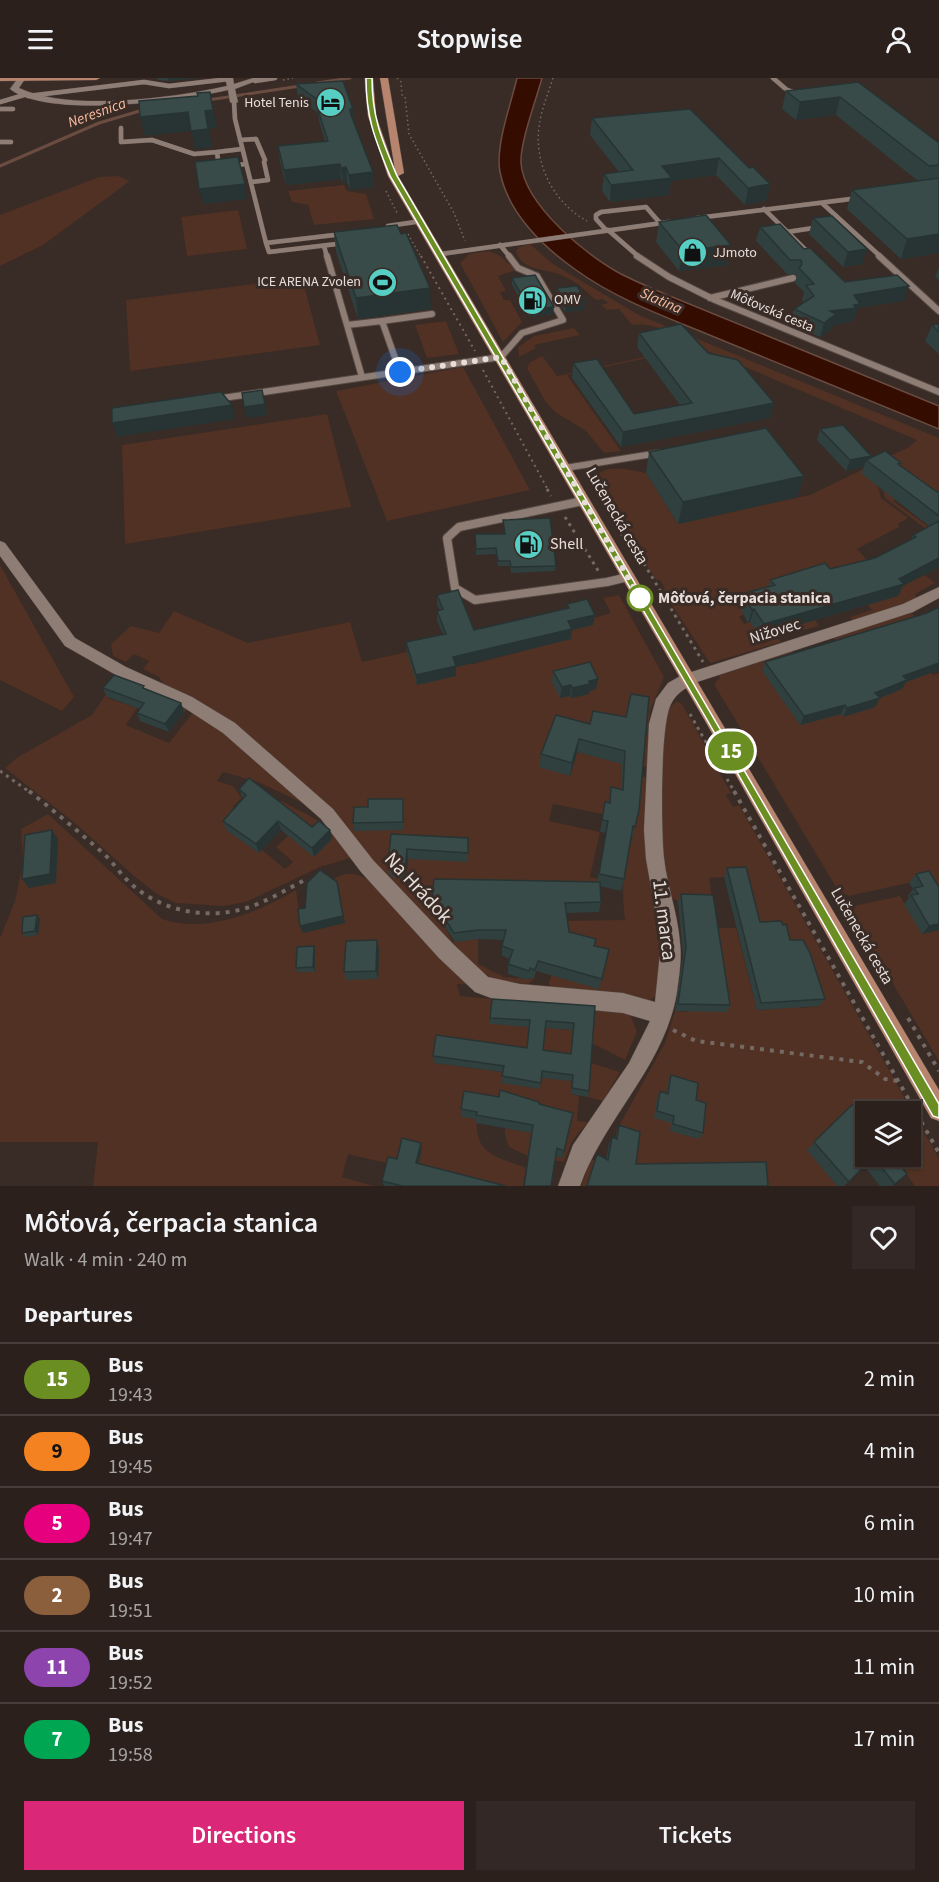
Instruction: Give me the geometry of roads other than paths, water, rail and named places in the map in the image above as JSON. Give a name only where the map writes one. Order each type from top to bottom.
[{"type":"main road","points":[[0,79],[96,78]]},
{"type":"main road","name":"Lučenecká cesta","points":[[384,78],[386,103],[404,192]]},
{"type":"main road","name":"Lučenecká cesta","points":[[365,81],[374,128],[393,176],[422,221],[939,1110]]},
{"type":"street","points":[[21,79],[14,89],[26,96],[63,102],[119,102],[257,80]]},
{"type":"street","points":[[230,83],[234,102]]},
{"type":"street","name":"Na Hrádok","points":[[0,546],[70,642],[121,671],[186,701],[229,728],[327,814],[367,866],[482,985],[499,991],[520,994],[623,1003],[661,1018]]},
{"type":"street","name":"Nižovec","points":[[688,679],[908,608],[939,592]]},
{"type":"street","name":"11. marca","points":[[568,1186],[581,1153],[636,1070],[661,1018],[670,970],[671,943],[655,859],[652,830],[657,724],[662,704],[674,687],[688,679]]},
{"type":"lane","points":[[257,80],[275,78]]},
{"type":"lane","points":[[773,78],[787,90],[806,94]]},
{"type":"lane","points":[[0,102],[26,96],[144,82],[169,86],[230,83]]},
{"type":"lane","points":[[234,102],[240,140],[270,252],[355,242]]},
{"type":"lane","points":[[0,109],[13,110]]},
{"type":"lane","points":[[121,128],[122,142],[152,140],[194,154],[243,149]]},
{"type":"lane","points":[[240,140],[256,139],[265,161],[268,180],[251,182]]},
{"type":"lane","points":[[0,142],[11,142]]},
{"type":"lane","points":[[217,153],[219,167],[246,164]]},
{"type":"lane","points":[[694,218],[869,196]]},
{"type":"lane","points":[[822,202],[939,311]]},
{"type":"lane","points":[[607,230],[596,219],[596,215],[601,212],[646,207],[660,223]]},
{"type":"lane","points":[[764,209],[819,264]]},
{"type":"lane","points":[[380,228],[392,229],[403,224],[422,221]]},
{"type":"lane","points":[[441,254],[671,221]]},
{"type":"lane","points":[[833,225],[845,223]]},
{"type":"lane","points":[[788,232],[822,227]]},
{"type":"lane","name":"Môťovská cesta","points":[[607,230],[627,250],[655,271],[710,298],[939,392]]},
{"type":"lane","points":[[266,243],[348,233]]},
{"type":"lane","points":[[207,400],[501,357],[522,333],[563,320],[537,276],[518,268],[500,245]]},
{"type":"lane","points":[[324,246],[362,376]]},
{"type":"lane","points":[[710,298],[794,278]]},
{"type":"lane","points":[[347,325],[432,314]]},
{"type":"lane","points":[[382,321],[400,372]]},
{"type":"lane","points":[[565,468],[671,451]]},
{"type":"lane","points":[[583,501],[459,527],[447,538],[455,588],[475,600],[607,582],[628,577]]},
{"type":"water","name":"Slatina","points":[[517,78],[542,78],[521,154],[525,179],[533,196],[545,212],[576,243],[609,267],[644,285],[939,406],[939,429],[629,301],[593,281],[551,251],[519,215],[504,187],[500,172],[500,150],[504,125]]},
{"type":"waterway","name":"Neresnica","points":[[317,83],[350,78]]},
{"type":"waterway","name":"Neresnica","points":[[208,100],[300,86]]},
{"type":"waterway","name":"Neresnica","points":[[0,166],[99,123],[143,110]]},
{"type":"place","name":"Hotel Tenis","points":[[330,103]]},
{"type":"place","name":"JJmoto","points":[[692,253]]},
{"type":"place","name":"ICE ARENA Zvolen","points":[[382,282]]},
{"type":"place","name":"OMV","points":[[533,300]]},
{"type":"place","name":"Shell","points":[[529,544]]},
{"type":"place","name":"Môťová, čerpacia stanica","points":[[640,598]]}]
